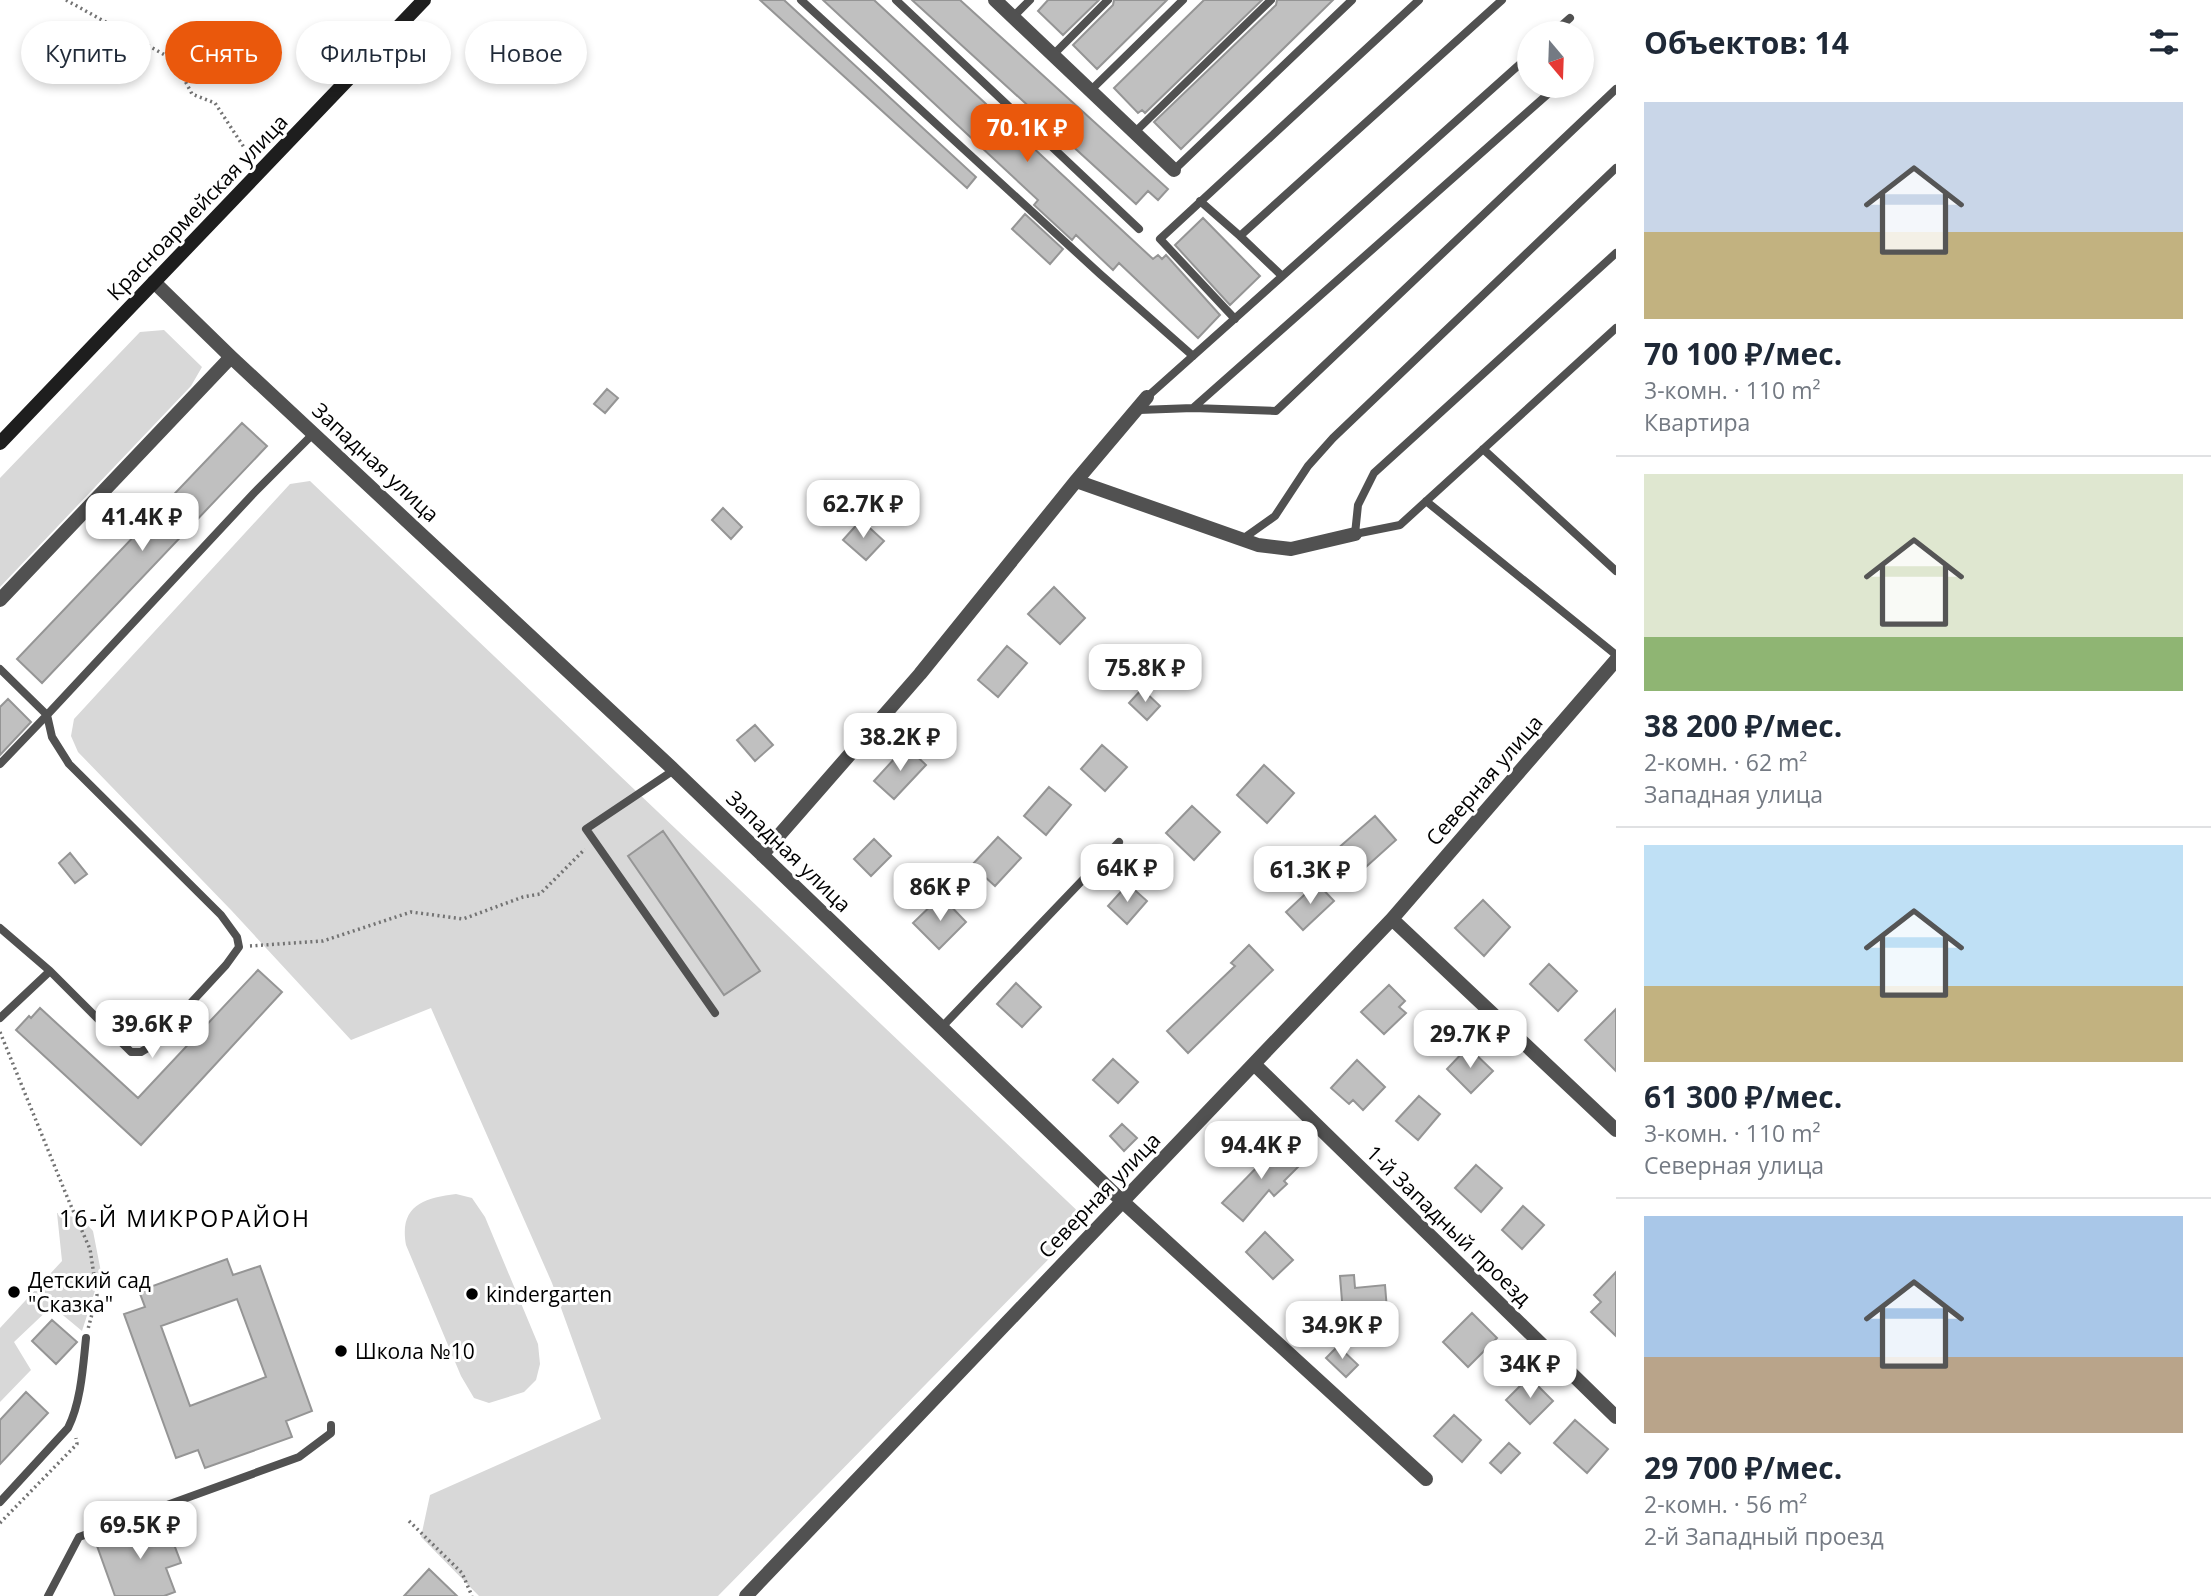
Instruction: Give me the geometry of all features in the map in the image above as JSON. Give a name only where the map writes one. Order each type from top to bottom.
[{"type":"main road","name":"Красноармейская улица","points":[[0,443],[424,0]]},
{"type":"street","points":[[995,0],[1174,170]]},
{"type":"street","name":"Западная улица","points":[[154,282],[230,357],[674,770],[1122,1201],[1426,1479]]},
{"type":"street","points":[[0,600],[230,357]]},
{"type":"street","points":[[762,855],[920,674],[1076,481],[1143,403]]},
{"type":"street","points":[[1076,481],[1258,545],[1291,549],[1355,534]]},
{"type":"street","name":"Северная улица","points":[[746,1596],[1392,919],[1616,657]]},
{"type":"street","points":[[1392,919],[1616,1130]]},
{"type":"street","name":"1-й Западный проезд","points":[[1254,1064],[1616,1417]]},
{"type":"lane","points":[[802,0],[1193,356]]},
{"type":"lane","points":[[896,0],[1139,229]]},
{"type":"lane","points":[[1013,17],[1030,0]]},
{"type":"lane","points":[[1053,55],[1108,0]]},
{"type":"lane","points":[[1090,91],[1183,0]]},
{"type":"lane","points":[[1134,133],[1271,0]]},
{"type":"lane","points":[[1174,170],[1352,0]]},
{"type":"lane","points":[[1235,319],[1160,239],[1419,0]]},
{"type":"lane","points":[[1240,236],[1502,0]]},
{"type":"lane","points":[[1567,21],[1570,18]]},
{"type":"lane","points":[[1143,403],[1517,67]]},
{"type":"lane","points":[[1143,403],[1276,411],[1616,89]]},
{"type":"lane","points":[[1193,408],[1543,98]]},
{"type":"lane","points":[[1244,538],[1275,516],[1308,466],[1333,438],[1616,168]]},
{"type":"lane","points":[[1200,201],[1282,276]]},
{"type":"lane","points":[[1616,253],[1374,473],[1359,505],[1355,534],[1400,525],[1616,328]]},
{"type":"lane","points":[[0,764],[254,493],[314,433]]},
{"type":"lane","points":[[1483,449],[1616,571]]},
{"type":"lane","points":[[1426,501],[1616,657]]},
{"type":"lane","points":[[0,669],[47,715],[52,737],[69,764],[221,915],[237,937],[239,947],[226,965],[151,1046],[135,1053],[50,971],[0,928]]},
{"type":"lane","points":[[674,770],[586,829],[715,1013]]},
{"type":"lane","points":[[941,1028],[1119,842]]},
{"type":"lane","points":[[0,1018],[50,971]]},
{"type":"lane","points":[[0,1502],[68,1428],[73,1419],[86,1338]]},
{"type":"lane","points":[[48,1596],[79,1537],[299,1457],[331,1433],[331,1424]]},
{"type":"path","points":[[66,0],[174,60],[192,94],[215,103],[259,172]]},
{"type":"path","points":[[239,947],[323,941],[411,912],[463,919],[523,897],[540,894],[594,840]]},
{"type":"path","points":[[0,1032],[90,1249],[96,1295],[86,1338]]},
{"type":"path","points":[[410,1521],[462,1573],[472,1596]]},
{"type":"shaded area","points":[[164,330],[202,367],[191,386],[0,587],[0,478],[140,332]]},
{"type":"shaded area","points":[[310,481],[1087,1220],[718,1596],[479,1596],[421,1537],[430,1495],[601,1419],[552,1283],[431,1008],[351,1040],[231,910],[78,752],[71,736],[74,719],[290,484]]},
{"type":"shaded area","name":"kindergarten","points":[[456,1194],[472,1198],[485,1217],[538,1344],[540,1364],[536,1380],[524,1392],[489,1403],[474,1398],[461,1376],[406,1245],[406,1221],[416,1206],[433,1198]]},
{"type":"shaded area","points":[[57,1213],[82,1219],[93,1231],[101,1272],[82,1331],[52,1306],[14,1342],[31,1370],[0,1402],[0,1328],[62,1261]]},
{"type":"building","points":[[760,0],[784,0],[976,177],[967,188]]},
{"type":"building","points":[[823,0],[874,0],[1153,259],[1158,255],[1162,259],[1166,255],[1220,315],[1198,338],[1119,263],[1113,270],[1076,235],[1072,240],[1034,205],[1038,200]]},
{"type":"building","points":[[912,0],[960,0],[1168,189],[1158,200],[1148,191],[1136,204]]},
{"type":"building","points":[[1048,0],[1099,0],[1063,35],[1038,11]]},
{"type":"building","points":[[1114,0],[1167,0],[1097,69],[1073,45],[1113,5]]},
{"type":"building","points":[[1204,0],[1262,0],[1145,113],[1142,110],[1138,113],[1114,88]]},
{"type":"building","points":[[1277,0],[1333,0],[1181,149],[1154,122],[1276,5]]},
{"type":"building","points":[[1025,214],[1063,249],[1050,264],[1012,229]]},
{"type":"building","points":[[1203,218],[1260,276],[1230,305],[1175,245]]},
{"type":"building","points":[[607,389],[618,398],[605,413],[594,404]]},
{"type":"building","points":[[242,423],[267,446],[42,683],[17,659]]},
{"type":"building","points":[[723,508],[742,527],[731,539],[712,520]]},
{"type":"building","points":[[861,520],[884,541],[866,560],[843,540]]},
{"type":"building","points":[[1054,587],[1085,618],[1060,644],[1028,614]]},
{"type":"building","points":[[1007,646],[1027,663],[998,697],[978,680]]},
{"type":"building","points":[[1142,689],[1160,706],[1147,720],[1129,703]]},
{"type":"building","points":[[8,699],[31,722],[0,755],[0,707]]},
{"type":"building","points":[[755,725],[773,745],[755,761],[737,740]]},
{"type":"building","points":[[1102,745],[1127,767],[1105,791],[1081,769]]},
{"type":"building","points":[[906,746],[926,765],[894,799],[874,781]]},
{"type":"building","points":[[1264,765],[1294,793],[1267,823],[1237,795]]},
{"type":"building","points":[[1049,787],[1071,805],[1046,835],[1024,816]]},
{"type":"building","points":[[1192,806],[1220,832],[1194,860],[1166,833]]},
{"type":"building","points":[[1375,816],[1396,840],[1358,874],[1336,850]]},
{"type":"building","points":[[663,831],[760,971],[724,995],[628,856]]},
{"type":"building","points":[[998,837],[1021,858],[995,886],[972,865]]},
{"type":"building","points":[[874,839],[891,856],[871,876],[854,859]]},
{"type":"building","points":[[70,853],[87,874],[75,883],[59,863]]},
{"type":"building","points":[[1317,883],[1334,901],[1303,930],[1286,912]]},
{"type":"building","points":[[1128,884],[1147,901],[1127,924],[1108,906]]},
{"type":"building","points":[[941,896],[966,922],[939,949],[913,923]]},
{"type":"building","points":[[1483,900],[1510,927],[1484,956],[1455,928]]},
{"type":"building","points":[[1249,945],[1273,970],[1188,1053],[1167,1031],[1235,966],[1231,963]]},
{"type":"building","points":[[1549,964],[1577,991],[1558,1011],[1530,984]]},
{"type":"building","points":[[258,970],[282,992],[141,1145],[16,1030],[40,1008],[138,1098]]},
{"type":"building","points":[[1016,983],[1041,1007],[1022,1027],[997,1004]]},
{"type":"building","points":[[1389,985],[1405,1001],[1399,1007],[1406,1013],[1384,1034],[1361,1012]]},
{"type":"building","points":[[1616,1009],[1616,1071],[1585,1040]]},
{"type":"building","points":[[1468,1047],[1493,1071],[1471,1093],[1447,1069]]},
{"type":"building","points":[[1113,1059],[1138,1082],[1118,1103],[1093,1080]]},
{"type":"building","points":[[1357,1060],[1385,1087],[1363,1110],[1353,1100],[1349,1104],[1331,1088]]},
{"type":"building","points":[[1419,1096],[1440,1114],[1418,1140],[1396,1121]]},
{"type":"building","points":[[1122,1124],[1137,1138],[1124,1151],[1110,1136]]},
{"type":"building","points":[[1264,1140],[1277,1153],[1281,1149],[1298,1167],[1284,1181],[1287,1184],[1274,1196],[1269,1190],[1243,1221],[1222,1203],[1262,1162],[1252,1151]]},
{"type":"building","points":[[1476,1165],[1502,1188],[1481,1212],[1455,1188]]},
{"type":"building","points":[[1523,1206],[1544,1225],[1522,1249],[1502,1230]]},
{"type":"building","points":[[1265,1232],[1293,1260],[1273,1279],[1246,1252]]},
{"type":"building","points":[[227,1259],[233,1275],[260,1266],[312,1411],[286,1421],[292,1437],[205,1468],[198,1450],[176,1458],[124,1314],[145,1307],[139,1291]],"holes":[[[237,1299],[266,1377],[190,1406],[161,1326]]]},
{"type":"building","points":[[1616,1272],[1616,1336],[1591,1312],[1601,1302],[1594,1295]]},
{"type":"building","points":[[1354,1275],[1355,1288],[1385,1285],[1388,1322],[1344,1326],[1340,1276]]},
{"type":"building","points":[[1472,1313],[1497,1338],[1468,1367],[1443,1342]]},
{"type":"building","points":[[52,1320],[77,1342],[56,1364],[32,1341]]},
{"type":"building","points":[[1338,1346],[1358,1365],[1346,1377],[1326,1358]]},
{"type":"building","points":[[1529,1377],[1553,1401],[1530,1424],[1506,1400]]},
{"type":"building","points":[[26,1392],[48,1413],[0,1464],[0,1420]]},
{"type":"building","points":[[1454,1415],[1481,1440],[1462,1462],[1434,1436]]},
{"type":"building","points":[[1575,1420],[1608,1449],[1587,1473],[1554,1443]]},
{"type":"building","points":[[1509,1443],[1520,1453],[1501,1473],[1490,1463]]},
{"type":"building","points":[[164,1518],[181,1563],[166,1568],[175,1592],[164,1596],[115,1596],[96,1543]]},
{"type":"building","points":[[429,1569],[457,1596],[404,1596]]},
{"type":"place","name":"Детский сад \"Сказка\"","points":[[14,1292]]},
{"type":"place","name":"kindergarten","points":[[472,1294]]},
{"type":"place","name":"Школа №10","points":[[341,1351]]},
{"type":"district","name":"16-Й МИКРОРАЙОН","points":[[185,1218]]}]
